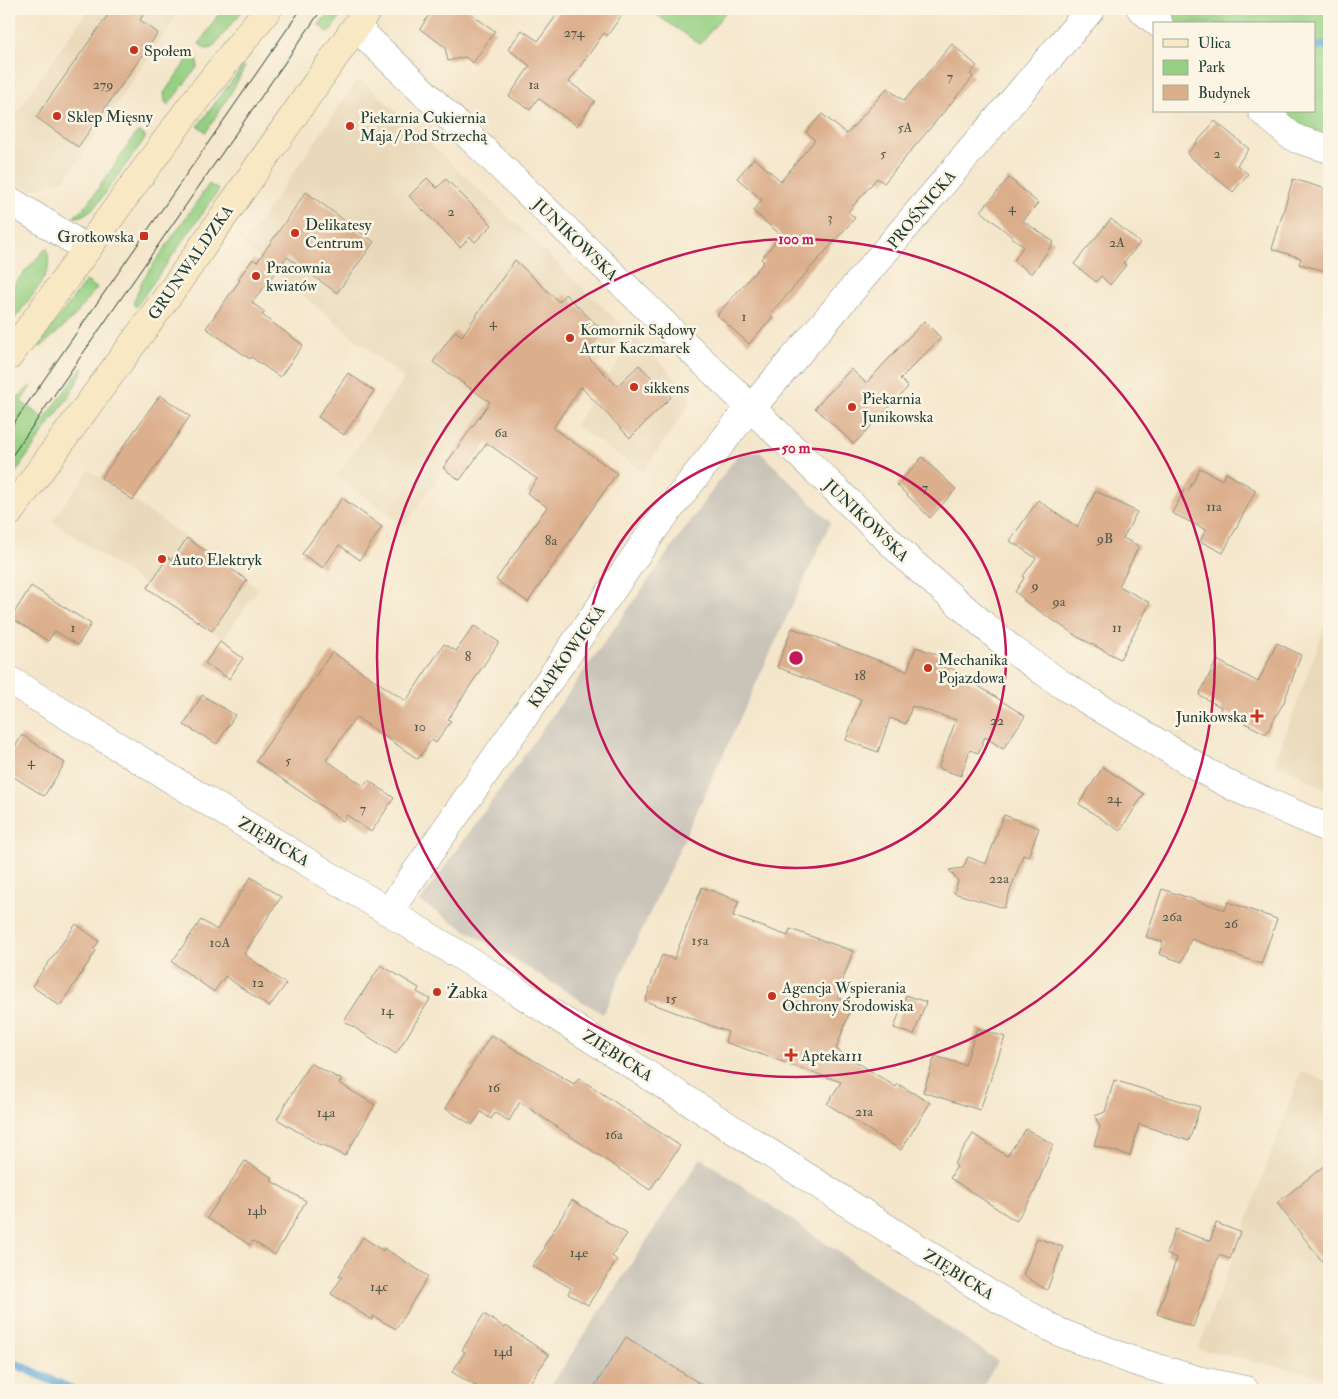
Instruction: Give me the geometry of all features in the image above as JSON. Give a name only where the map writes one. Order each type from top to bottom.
[{"type":"street","points":[[9,356],[191,106],[268,9]]},
{"type":"street","name":"PROŚNICKA","points":[[750,407],[760,398],[1091,9]]},
{"type":"street","points":[[1141,9],[1157,22]]},
{"type":"street","name":"JUNIKOWSKA","points":[[362,18],[750,407],[911,562],[1010,648],[1064,686],[1208,773],[1234,787],[1329,829]]},
{"type":"street","name":"GRUNWALDZKA","points":[[9,513],[175,286],[362,18]]},
{"type":"street","points":[[1263,112],[1297,139],[1329,148]]},
{"type":"street","points":[[12,210],[87,249]]},
{"type":"street","name":"KRAPKOWICKA","points":[[389,911],[657,525],[750,407]]},
{"type":"street","name":"ZIĘBICKA","points":[[9,680],[389,911],[988,1293],[1059,1332],[1122,1357],[1235,1389]]},
{"type":"shaded area","points":[[89,9],[179,9],[171,25],[65,179],[31,190],[9,180],[9,123]]},
{"type":"shaded area","points":[[357,81],[363,81],[624,328],[577,394],[523,355],[404,526],[337,476],[404,379],[243,245]]},
{"type":"shaded area","points":[[635,338],[689,391],[691,402],[643,472],[575,425]]},
{"type":"shaded area","points":[[760,452],[831,522],[603,1014],[420,902],[738,454]]},
{"type":"shaded area","name":"Auto Elektryk","points":[[89,470],[259,588],[223,639],[52,521]]},
{"type":"shaded area","points":[[1329,616],[1329,791],[1275,762]]},
{"type":"shaded area","points":[[1301,1071],[1329,1083],[1329,1378],[1198,1349]]},
{"type":"shaded area","points":[[701,1158],[998,1361],[980,1390],[548,1390]]},
{"type":"green space","points":[[222,9],[244,9],[212,48],[206,49],[199,44]]},
{"type":"green space","points":[[331,9],[345,9],[329,33],[319,25]]},
{"type":"green space","points":[[648,9],[728,9],[700,44]]},
{"type":"green space","points":[[1156,9],[1329,9],[1329,134],[1299,126],[1281,112],[1316,112],[1316,22],[1172,22]]},
{"type":"green space","points":[[190,56],[197,60],[198,66],[168,105],[165,102],[164,93]]},
{"type":"green space","points":[[243,66],[245,67],[232,91],[206,132],[198,126]]},
{"type":"green space","points":[[138,131],[146,137],[95,207],[82,216],[74,217],[89,202]]},
{"type":"green space","points":[[209,184],[219,190],[136,307],[133,304],[142,281]]},
{"type":"green space","points":[[47,247],[48,265],[44,278],[9,326],[9,290]]},
{"type":"green space","points":[[86,281],[97,288],[72,319],[41,347],[38,345]]},
{"type":"green space","points":[[82,367],[84,368],[71,393],[9,482],[9,404],[31,386],[21,402],[45,419]]},
{"type":"building","points":[[112,9],[147,9],[140,20],[158,33],[78,147],[36,117]]},
{"type":"building","points":[[433,9],[469,9],[475,17],[495,31],[473,63],[465,57],[448,61],[445,47],[420,29]]},
{"type":"building","points":[[561,9],[626,9],[607,36],[604,33],[569,82],[595,101],[577,126],[538,98],[530,110],[509,96],[530,66],[508,49],[522,30],[538,41]]},
{"type":"building","points":[[952,44],[977,66],[970,74],[973,77],[884,183],[877,178],[848,212],[855,218],[770,314],[773,317],[749,344],[717,315],[764,262],[761,259],[781,235],[753,211],[762,200],[737,178],[754,158],[781,181],[815,140],[806,132],[822,114],[847,134],[887,88],[904,101]]},
{"type":"building","points":[[1215,121],[1249,149],[1237,165],[1248,174],[1233,192],[1187,154]]},
{"type":"building","points":[[427,178],[437,188],[446,179],[492,225],[475,242],[470,237],[460,247],[409,196]]},
{"type":"building","points":[[1009,178],[1038,203],[1023,221],[1054,242],[1032,274],[1014,261],[1023,246],[981,211]]},
{"type":"building","points":[[1293,179],[1329,190],[1329,272],[1299,264],[1301,258],[1272,249]]},
{"type":"building","points":[[306,192],[374,242],[337,293],[287,257],[252,303],[265,312],[262,315],[303,345],[280,377],[251,357],[250,359],[206,328],[240,280],[238,279],[253,259],[257,262]]},
{"type":"building","points":[[1111,219],[1140,243],[1123,263],[1126,265],[1110,285],[1101,276],[1096,282],[1074,264]]},
{"type":"building","points":[[515,260],[559,302],[565,294],[604,332],[584,353],[617,386],[639,365],[671,397],[630,438],[581,387],[553,428],[617,473],[528,602],[496,580],[547,507],[527,493],[537,479],[487,443],[460,480],[443,468],[490,402],[433,362],[455,331],[462,336]]},
{"type":"building","points":[[924,321],[941,338],[900,379],[908,387],[854,444],[815,408],[851,369],[866,383]]},
{"type":"building","points":[[348,373],[374,391],[344,435],[318,417]]},
{"type":"building","points":[[160,395],[190,416],[133,500],[101,478]]},
{"type":"building","points":[[922,457],[956,489],[930,518],[897,485]]},
{"type":"building","points":[[1200,468],[1222,480],[1226,473],[1256,490],[1223,553],[1200,541],[1206,530],[1172,513],[1185,489],[1188,491]]},
{"type":"building","points":[[1096,491],[1137,512],[1123,538],[1139,546],[1119,586],[1150,603],[1120,659],[1078,637],[1023,600],[1015,592],[1024,578],[1023,576],[1036,558],[1010,541],[1038,500],[1077,527]]},
{"type":"building","points":[[342,498],[382,527],[360,560],[339,545],[323,568],[302,554]]},
{"type":"building","points":[[187,538],[247,580],[212,631],[147,588],[168,557],[172,560]]},
{"type":"building","points":[[31,586],[91,624],[78,645],[55,631],[48,641],[11,618]]},
{"type":"building","points":[[474,626],[499,642],[448,719],[451,721],[436,743],[431,740],[418,759],[356,717],[326,760],[364,786],[368,780],[394,798],[371,832],[347,815],[343,821],[256,761],[332,652],[406,701],[444,644],[456,651]]},
{"type":"building","points":[[792,628],[907,671],[916,647],[952,660],[949,667],[1025,716],[1003,749],[985,737],[978,753],[970,750],[961,776],[938,768],[956,720],[912,706],[906,724],[890,718],[878,752],[846,740],[861,699],[777,667]]},
{"type":"building","points":[[220,642],[243,658],[229,679],[205,663]]},
{"type":"building","points":[[1277,643],[1301,655],[1284,702],[1266,734],[1220,710],[1221,707],[1199,695],[1217,660],[1258,682]]},
{"type":"building","points":[[202,695],[235,715],[217,744],[184,725]]},
{"type":"building","points":[[22,735],[65,763],[44,796],[9,774],[9,757]]},
{"type":"building","points":[[1103,767],[1144,794],[1120,831],[1079,804]]},
{"type":"building","points":[[1004,815],[1039,828],[1028,857],[1023,855],[1004,908],[954,893],[958,881],[949,870],[963,868],[968,857],[986,864]]},
{"type":"building","points":[[251,877],[281,897],[244,954],[286,984],[269,1007],[225,976],[214,992],[172,962],[201,920],[217,930]]},
{"type":"building","points":[[702,887],[739,901],[733,916],[788,936],[790,929],[853,951],[837,997],[853,1003],[836,1049],[896,1087],[898,1084],[930,1103],[901,1150],[827,1104],[841,1082],[725,1042],[728,1032],[645,1001],[662,955],[674,959]]},
{"type":"building","points":[[1162,889],[1225,910],[1228,902],[1277,919],[1261,964],[1191,939],[1182,962],[1159,954],[1163,942],[1146,937]]},
{"type":"building","points":[[76,924],[99,941],[94,949],[96,951],[60,1006],[32,986]]},
{"type":"building","points":[[381,965],[419,988],[417,992],[430,999],[396,1054],[344,1021]]},
{"type":"building","points":[[906,995],[926,1002],[914,1035],[894,1028]]},
{"type":"building","points":[[977,1028],[1005,1037],[980,1110],[923,1092],[935,1056],[965,1065]]},
{"type":"building","points":[[491,1035],[574,1084],[579,1078],[680,1146],[650,1190],[520,1102],[509,1121],[495,1113],[491,1119],[481,1112],[472,1125],[445,1108]]},
{"type":"building","points":[[310,1063],[342,1080],[339,1083],[375,1105],[345,1156],[322,1144],[320,1145],[277,1119]]},
{"type":"building","points":[[1114,1080],[1200,1107],[1189,1141],[1139,1124],[1130,1156],[1094,1145],[1100,1127],[1095,1116],[1105,1112]]},
{"type":"building","points":[[1026,1129],[1053,1144],[1034,1193],[1016,1221],[950,1178],[957,1166],[954,1164],[973,1134],[1007,1156]]},
{"type":"building","points":[[245,1161],[273,1178],[271,1181],[306,1201],[275,1255],[253,1241],[250,1245],[207,1218]]},
{"type":"building","points":[[1329,1162],[1329,1270],[1277,1203]]},
{"type":"building","points":[[572,1200],[627,1234],[612,1256],[617,1260],[588,1305],[568,1294],[571,1288],[532,1266],[545,1248],[544,1246]]},
{"type":"building","points":[[1216,1223],[1240,1232],[1230,1259],[1219,1255],[1193,1327],[1157,1314],[1177,1258],[1166,1254],[1175,1229],[1210,1241]]},
{"type":"building","points":[[363,1237],[383,1251],[384,1248],[428,1276],[396,1329],[373,1316],[372,1320],[331,1294],[342,1277],[339,1276]]},
{"type":"building","points":[[1037,1238],[1063,1247],[1047,1290],[1023,1275]]},
{"type":"building","points":[[484,1314],[505,1328],[506,1326],[549,1355],[525,1390],[482,1390],[452,1372],[465,1352],[462,1350]]},
{"type":"building","points":[[626,1337],[710,1390],[592,1390]]},
{"type":"waterway","points":[[1316,47],[1329,45]]},
{"type":"waterway","points":[[9,1361],[73,1390]]},
{"type":"tram line","points":[[9,430],[301,9]]},
{"type":"tram line","points":[[9,460],[322,9]]},
{"type":"place","name":"Społem","points":[[134,50]]},
{"type":"place","name":"Sklep Mięsny","points":[[57,116]]},
{"type":"place","name":"Piekarnia Cukiernia Maja / Pod Strzechą","points":[[350,126]]},
{"type":"place","name":"Delikatesy Centrum","points":[[295,233]]},
{"type":"place","name":"Grotkowska","points":[[144,236]]},
{"type":"place","name":"Pracownia kwiatów","points":[[256,276]]},
{"type":"place","name":"Komornik Sądowy Artur Kaczmarek","points":[[570,338]]},
{"type":"place","name":"sikkens","points":[[634,387]]},
{"type":"place","name":"Piekarnia Junikowska","points":[[852,407]]},
{"type":"place","name":"Auto Elektryk","points":[[162,559]]},
{"type":"place","name":"Mechanika Pojazdowa","points":[[928,668]]},
{"type":"place","name":"Junikowska","points":[[1257,716]]},
{"type":"place","name":"Żabka","points":[[437,992]]},
{"type":"place","name":"Agencja Wspierania Ochrony Środowiska","points":[[772,996]]},
{"type":"place","name":"Apteka111","points":[[791,1055]]}]
